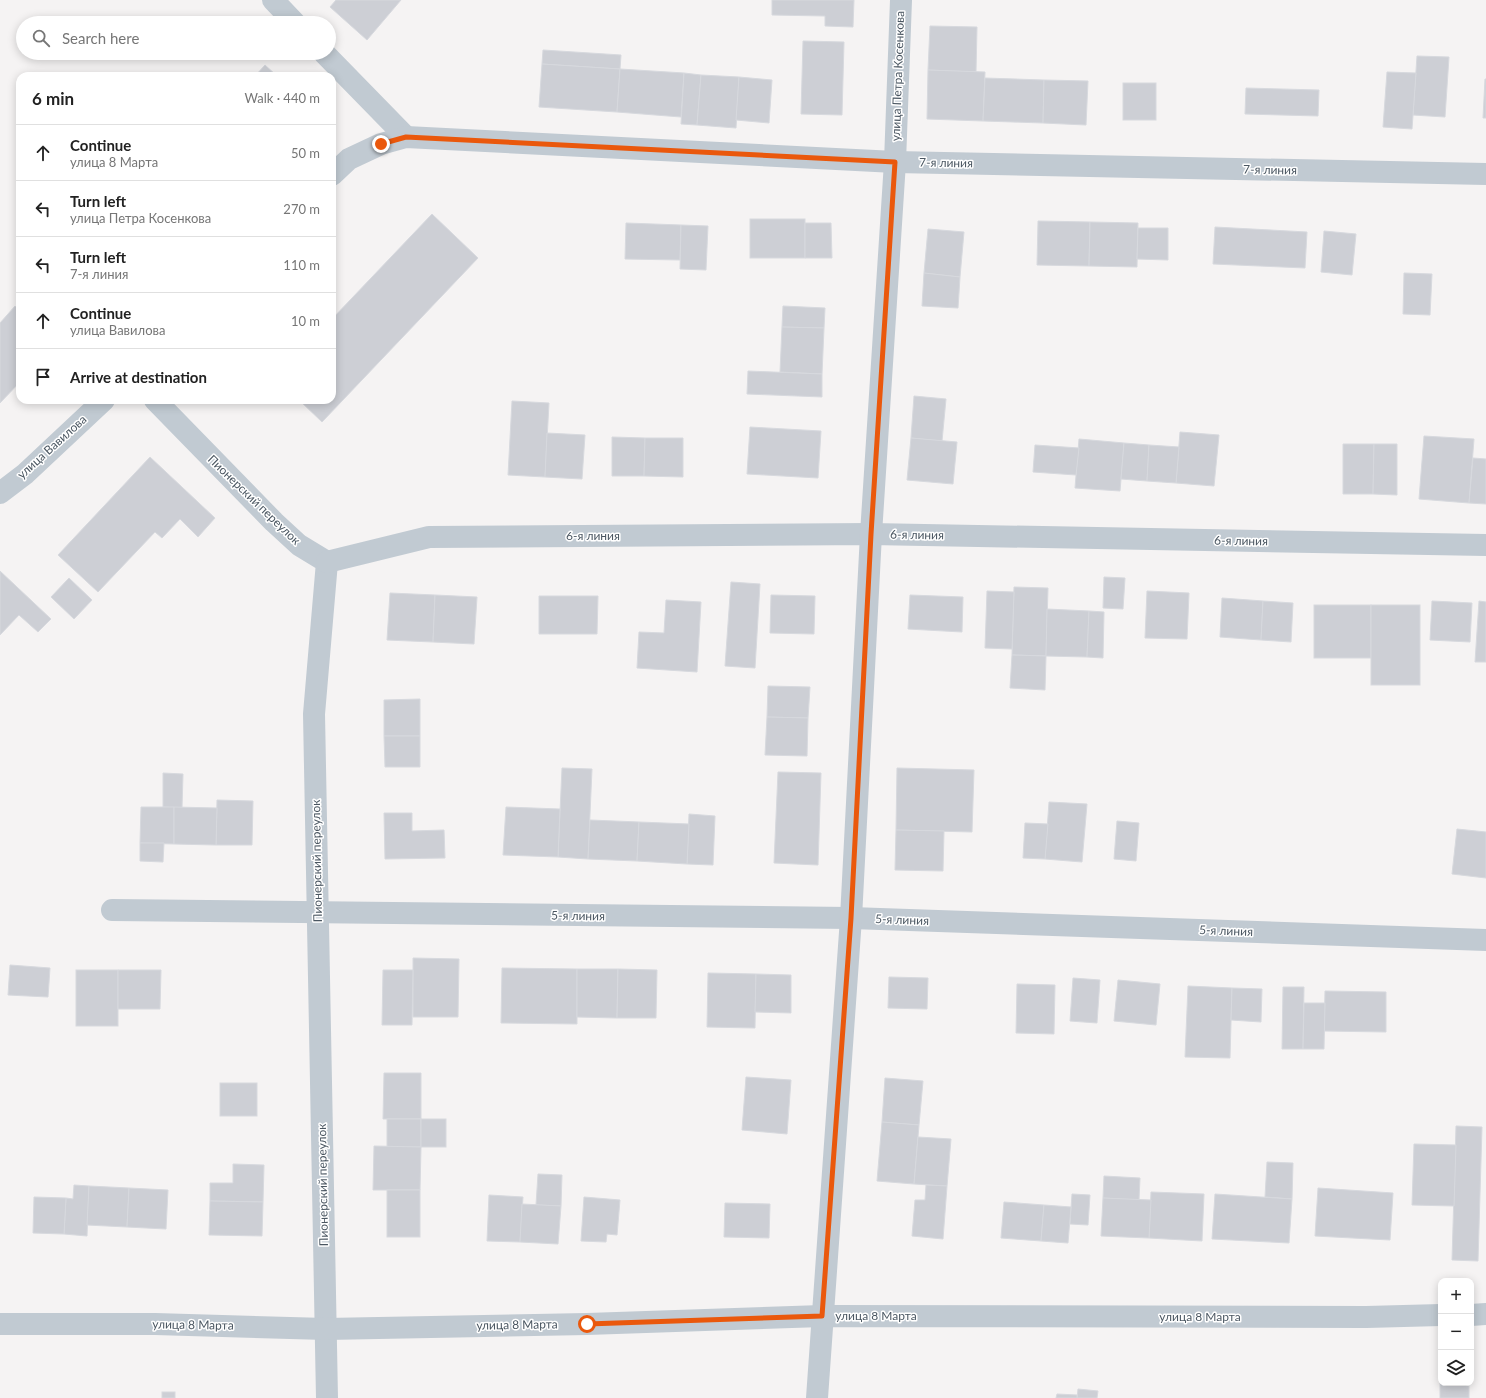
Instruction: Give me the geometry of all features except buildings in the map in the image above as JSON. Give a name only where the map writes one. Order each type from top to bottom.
[{"type":"street","points":[[273,0],[288,16]]},
{"type":"street","name":"улица Петра Косенкова","points":[[817,1398],[851,918],[871,534],[895,162],[901,0]]},
{"type":"street","points":[[331,60],[406,137],[381,144],[350,159],[336,171]]},
{"type":"street","name":"7-я линия","points":[[406,137],[895,162],[1486,174]]},
{"type":"street","name":"улица Вавилова","points":[[0,493],[25,474],[100,404]]},
{"type":"street","name":"Пионерский переулок","points":[[159,404],[274,522],[299,545],[327,562],[314,714],[327,1398]]},
{"type":"street","name":"6-я линия","points":[[327,562],[429,537],[871,534],[1486,546]]},
{"type":"street","name":"5-я линия","points":[[112,910],[318,914],[851,918],[1486,940]]},
{"type":"street","points":[[1474,1315],[1486,1314]]},
{"type":"street","name":"улица 8 Марта","points":[[0,1324],[155,1324],[326,1329],[587,1324],[822,1316],[1366,1317],[1438,1315]]},
{"type":"route","points":[[381,144],[406,137],[895,162],[871,534],[851,918],[822,1316],[587,1324]]}]
